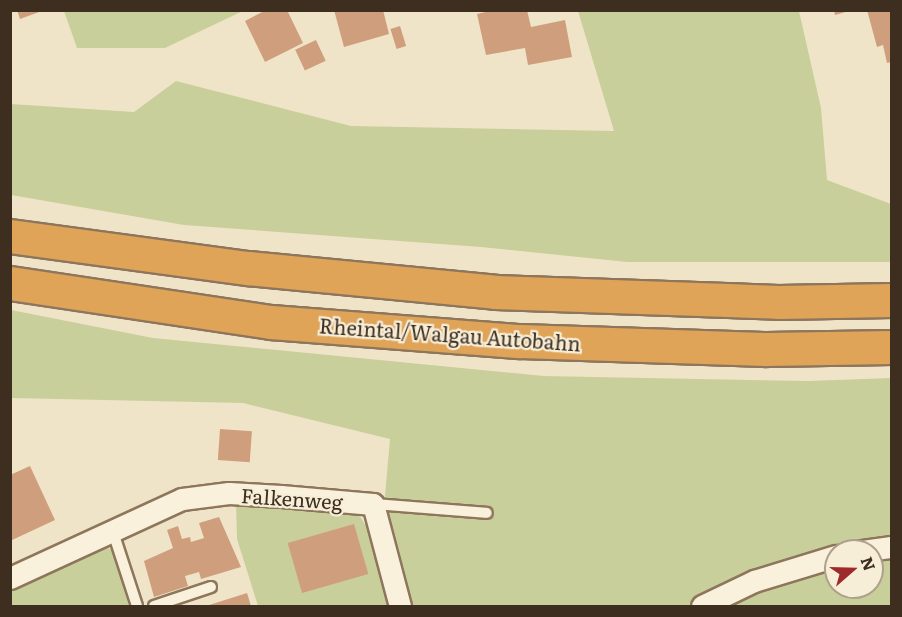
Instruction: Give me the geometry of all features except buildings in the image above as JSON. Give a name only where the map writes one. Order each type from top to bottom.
[{"type":"highway","points":[[10,236],[248,268],[495,292],[778,302],[891,300]]},
{"type":"highway","name":"Rheintal/Walgau Autobahn","points":[[10,283],[271,322],[520,341],[766,349],[891,347]]},
{"type":"street","name":"Falkenweg","points":[[10,578],[112,529],[182,500],[207,494],[373,504]]},
{"type":"street","points":[[373,504],[400,606]]},
{"type":"street","points":[[702,606],[754,581],[824,560]]},
{"type":"lane","points":[[373,504],[487,513]]},
{"type":"lane","points":[[112,529],[137,606]]},
{"type":"lane","points":[[154,606],[211,587]]},
{"type":"green space","points":[[245,10],[165,48],[77,48],[64,11]]},
{"type":"green space","points":[[578,11],[799,11],[821,108],[827,180],[891,204],[891,262],[627,262],[481,247],[184,225],[11,195],[11,104],[134,112],[176,81],[351,126],[614,131]]},
{"type":"green space","points":[[11,310],[153,338],[544,376],[808,381],[891,378],[891,606],[408,606],[383,518],[390,439],[243,403],[11,398]]},
{"type":"green space","points":[[236,503],[341,509],[359,515],[370,532],[390,606],[258,606],[237,539]]},
{"type":"green space","points":[[103,546],[112,550],[129,606],[11,606],[11,587]]}]
